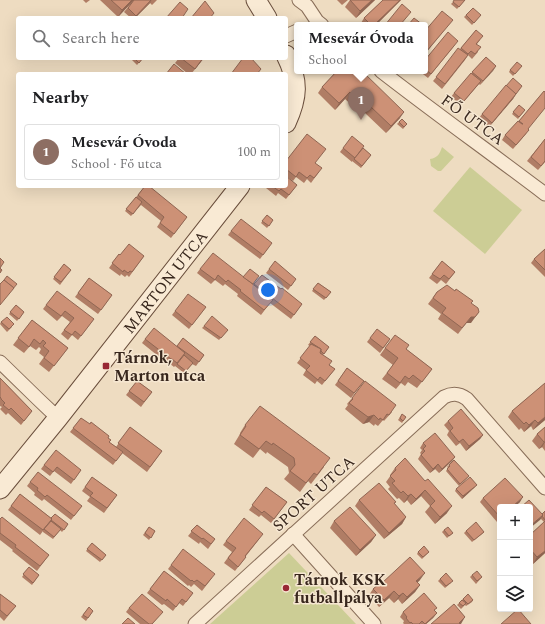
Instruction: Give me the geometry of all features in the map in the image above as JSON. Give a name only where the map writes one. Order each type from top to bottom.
[{"type":"street","points":[[256,0],[265,16]]},
{"type":"street","points":[[299,0],[307,6],[315,22]]},
{"type":"street","points":[[288,60],[295,81],[295,97],[288,118]]},
{"type":"street","name":"FŐ UTCA","points":[[385,74],[545,194]]},
{"type":"street","name":"MARTON UTCA","points":[[0,489],[58,418],[238,188]]},
{"type":"street","points":[[0,362],[58,418]]},
{"type":"street","name":"SPORT UTCA","points":[[195,624],[444,397],[450,394],[462,395],[467,399],[545,488]]},
{"type":"street","points":[[293,534],[374,624]]},
{"type":"green space","points":[[442,147],[454,157],[441,171],[438,171],[431,166],[430,159],[437,156]]},
{"type":"green space","points":[[470,167],[522,210],[485,254],[433,211]]},
{"type":"green space","name":"Tárnok KSK futballpálya","points":[[289,553],[356,624],[210,624]]},
{"type":"building","points":[[111,0],[132,0],[122,10]]},
{"type":"building","points":[[134,0],[151,0],[136,16],[128,8]]},
{"type":"building","points":[[350,0],[372,0],[360,11]]},
{"type":"building","points":[[383,0],[400,0],[377,22],[368,22],[364,18]]},
{"type":"building","points":[[454,0],[465,0],[459,7],[453,2]]},
{"type":"building","points":[[205,1],[214,13],[212,16],[193,16]]},
{"type":"building","points":[[180,2],[188,9],[183,16],[168,16]]},
{"type":"building","points":[[402,4],[411,12],[403,22],[387,22]]},
{"type":"building","points":[[473,8],[481,15],[474,23],[466,15]]},
{"type":"building","points":[[442,11],[453,20],[428,49],[428,27]]},
{"type":"building","points":[[414,18],[419,22],[411,22]]},
{"type":"building","points":[[476,30],[483,36],[476,44],[481,47],[475,54],[471,51],[468,54],[461,48]]},
{"type":"building","points":[[448,32],[458,41],[431,74],[428,72],[428,56]]},
{"type":"building","points":[[458,48],[468,55],[445,84],[436,77]]},
{"type":"building","points":[[486,57],[496,66],[483,81],[472,72]]},
{"type":"building","points":[[184,60],[202,60],[195,69]]},
{"type":"building","points":[[242,60],[253,60],[261,69],[259,72],[232,72]]},
{"type":"building","points":[[517,62],[522,66],[515,74],[510,70]]},
{"type":"building","points":[[174,64],[184,72],[168,72]]},
{"type":"building","points":[[471,73],[481,81],[464,101],[454,93]]},
{"type":"building","points":[[334,74],[365,74],[404,112],[391,126],[370,106],[367,109],[350,92],[339,103],[322,87]]},
{"type":"building","points":[[513,78],[522,86],[516,94],[506,86]]},
{"type":"building","points":[[506,85],[516,94],[492,123],[482,114]]},
{"type":"building","points":[[544,91],[545,108],[516,145],[505,135],[518,121],[523,124],[519,121]]},
{"type":"building","points":[[519,105],[525,110],[519,117],[513,112]]},
{"type":"building","points":[[402,119],[407,124],[404,127],[399,122]]},
{"type":"building","points":[[307,134],[326,149],[315,163],[322,168],[314,178],[310,175],[307,178],[299,172],[296,177],[288,171],[288,158]]},
{"type":"building","points":[[352,136],[364,146],[355,158],[343,148]]},
{"type":"building","points":[[545,139],[545,161],[541,166],[531,157]]},
{"type":"building","points":[[363,148],[371,155],[362,166],[354,159]]},
{"type":"building","points":[[288,178],[297,185],[289,195],[281,189],[279,191],[275,188],[288,188]]},
{"type":"building","points":[[143,188],[151,188],[187,217],[174,234],[160,223],[164,217],[138,195]]},
{"type":"building","points":[[136,197],[142,202],[133,214],[126,209]]},
{"type":"building","points":[[267,215],[273,220],[269,226],[262,221]]},
{"type":"building","points":[[241,219],[272,243],[263,255],[231,231]]},
{"type":"building","points":[[129,244],[144,256],[132,272],[130,271],[128,273],[124,270],[123,272],[112,263]]},
{"type":"building","points":[[545,249],[545,270],[534,259]]},
{"type":"building","points":[[213,253],[273,300],[264,310],[228,280],[226,282],[218,275],[215,280],[200,269]]},
{"type":"building","points":[[0,258],[4,262],[0,268]]},
{"type":"building","points":[[275,261],[296,279],[291,286],[269,269]]},
{"type":"building","points":[[442,261],[455,272],[449,279],[444,275],[440,279],[432,274]]},
{"type":"building","points":[[64,264],[71,270],[61,282],[54,277]]},
{"type":"building","points":[[250,269],[259,276],[253,284],[243,277]]},
{"type":"building","points":[[262,275],[281,289],[282,288],[302,304],[294,315],[254,284]]},
{"type":"building","points":[[7,276],[17,284],[14,288],[4,280]]},
{"type":"building","points":[[89,278],[112,295],[101,310],[78,293]]},
{"type":"building","points":[[4,280],[14,288],[0,305],[0,284]]},
{"type":"building","points":[[318,283],[331,292],[326,298],[313,289]]},
{"type":"building","points":[[447,285],[455,291],[456,289],[473,301],[471,303],[478,308],[479,312],[475,317],[471,317],[462,328],[442,313],[446,308],[433,298],[437,292]]},
{"type":"building","points":[[57,291],[94,319],[81,336],[75,331],[72,335],[64,330],[74,318],[65,311],[61,316],[46,305]]},
{"type":"building","points":[[188,294],[206,307],[192,325],[175,311]]},
{"type":"building","points":[[16,305],[24,312],[19,319],[10,312]]},
{"type":"building","points":[[212,316],[228,330],[221,338],[204,326]]},
{"type":"building","points":[[7,317],[14,324],[9,329],[1,322]]},
{"type":"building","points":[[32,320],[68,348],[54,366],[44,358],[49,351],[43,346],[46,343],[43,340],[40,344],[34,339],[29,347],[18,338]]},
{"type":"building","points":[[154,328],[185,353],[177,363],[145,339]]},
{"type":"building","points":[[377,329],[390,339],[383,348],[370,338]]},
{"type":"building","points":[[395,335],[409,345],[406,349],[432,369],[422,382],[413,375],[409,379],[405,376],[400,383],[387,373],[398,358],[385,348]]},
{"type":"building","points":[[315,336],[329,347],[324,354],[321,349],[310,342]]},
{"type":"building","points":[[183,338],[204,355],[199,362],[177,346]]},
{"type":"building","points":[[311,344],[321,349],[320,353],[332,361],[329,365],[335,369],[325,381],[320,377],[318,380],[306,370],[310,366],[300,358]]},
{"type":"building","points":[[184,355],[193,363],[186,371],[177,364]]},
{"type":"building","points":[[347,368],[364,381],[354,393],[338,381]]},
{"type":"building","points":[[0,378],[32,411],[24,421],[11,408],[9,410],[3,405],[5,403],[0,397]]},
{"type":"building","points":[[137,381],[152,392],[144,402],[129,391]]},
{"type":"building","points":[[365,381],[396,405],[389,415],[387,414],[383,420],[380,418],[379,420],[374,415],[368,417],[349,403]]},
{"type":"building","points":[[545,383],[545,417],[538,423],[535,420],[529,425],[526,422],[524,424],[512,411]]},
{"type":"building","points":[[260,406],[330,458],[317,475],[314,473],[306,483],[290,471],[295,465],[294,458],[273,443],[272,445],[266,441],[259,449],[240,435],[246,426],[245,425]]},
{"type":"building","points":[[461,409],[483,435],[469,446],[463,439],[459,442],[450,431],[453,428],[448,421]]},
{"type":"building","points":[[402,414],[406,417],[403,421],[400,418]]},
{"type":"building","points":[[81,418],[90,424],[91,422],[109,436],[108,438],[111,440],[109,442],[123,452],[116,461],[73,428]]},
{"type":"building","points":[[130,427],[162,451],[150,467],[118,443]]},
{"type":"building","points":[[545,427],[545,442],[544,442],[537,434]]},
{"type":"building","points":[[435,433],[455,457],[442,469],[438,464],[433,469],[421,455],[425,451],[423,449],[426,446],[423,443]]},
{"type":"building","points":[[56,450],[81,470],[74,480],[57,467],[53,472],[44,465]]},
{"type":"building","points":[[405,458],[425,481],[428,479],[452,506],[440,517],[430,506],[435,501],[425,490],[416,499],[411,494],[408,496],[403,491],[401,493],[392,483],[395,481],[390,476],[396,470],[395,468]]},
{"type":"building","points":[[454,460],[469,476],[460,484],[447,469]]},
{"type":"building","points":[[38,472],[82,506],[74,516],[47,495],[45,497],[37,490],[38,488],[30,482]]},
{"type":"building","points":[[92,477],[117,495],[107,508],[90,496],[93,493],[85,487]]},
{"type":"building","points":[[470,477],[477,485],[463,496],[456,489]]},
{"type":"building","points":[[505,478],[523,497],[515,504],[497,504],[497,514],[483,498]]},
{"type":"building","points":[[379,483],[396,502],[394,503],[406,517],[389,533],[359,500]]},
{"type":"building","points":[[266,487],[287,502],[274,519],[264,511],[262,513],[252,505]]},
{"type":"building","points":[[20,494],[52,519],[43,530],[11,506]]},
{"type":"building","points":[[529,500],[533,504],[524,504]]},
{"type":"building","points":[[533,504],[543,515],[533,523]]},
{"type":"building","points":[[350,507],[376,535],[360,550],[334,521]]},
{"type":"building","points":[[545,511],[545,520],[542,514]]},
{"type":"building","points":[[55,514],[68,524],[64,530],[51,520]]},
{"type":"building","points":[[2,517],[49,555],[40,566],[15,547],[16,545],[0,533],[0,519]]},
{"type":"building","points":[[244,518],[263,534],[238,567],[228,558],[236,548],[226,541]]},
{"type":"building","points":[[51,521],[61,529],[54,537],[44,529]]},
{"type":"building","points":[[545,521],[545,551],[537,557],[533,552],[533,532]]},
{"type":"building","points":[[476,522],[484,532],[474,540],[466,531]]},
{"type":"building","points":[[197,525],[215,539],[211,544],[191,531]]},
{"type":"building","points":[[149,527],[155,531],[151,538],[145,533]]},
{"type":"building","points":[[448,527],[453,533],[449,536],[444,530]]},
{"type":"building","points":[[92,543],[106,555],[102,560],[87,549]]},
{"type":"building","points":[[424,546],[429,552],[423,557],[418,552]]},
{"type":"building","points":[[183,549],[215,574],[205,586],[197,580],[194,582],[192,580],[191,581],[171,565]]},
{"type":"building","points":[[410,557],[425,573],[416,581],[420,585],[407,597],[403,593],[399,596],[394,591],[384,600],[373,589],[381,582],[382,583]]},
{"type":"building","points":[[29,567],[39,575],[33,583],[23,574]]},
{"type":"building","points":[[164,571],[193,593],[186,602],[182,599],[176,607],[167,599],[166,601],[150,589]]},
{"type":"building","points":[[477,571],[482,577],[477,581],[472,575]]},
{"type":"building","points":[[446,573],[453,581],[446,586],[440,579]]},
{"type":"building","points":[[424,593],[437,608],[434,610],[437,613],[425,624],[422,621],[419,624],[410,623],[403,612]]},
{"type":"building","points":[[0,594],[16,606],[7,616],[0,610]]},
{"type":"building","points":[[142,594],[163,612],[152,624],[149,624],[129,608]]},
{"type":"building","points":[[468,594],[473,600],[468,604],[463,599]]},
{"type":"building","points":[[462,600],[466,603],[463,606],[459,603]]},
{"type":"building","points":[[454,604],[465,617],[459,623],[460,624],[431,624]]},
{"type":"building","points":[[89,607],[93,611],[88,618],[83,615]]},
{"type":"building","points":[[515,612],[521,612],[531,624],[501,624]]},
{"type":"building","points":[[128,618],[135,624],[122,624]]},
{"type":"place","name":"Mesevár Óvoda","points":[[361,120]]},
{"type":"place","name":"Tárnok, Marton utca","points":[[106,366]]},
{"type":"place","name":"Tárnok KSK futballpálya","points":[[286,588]]}]
